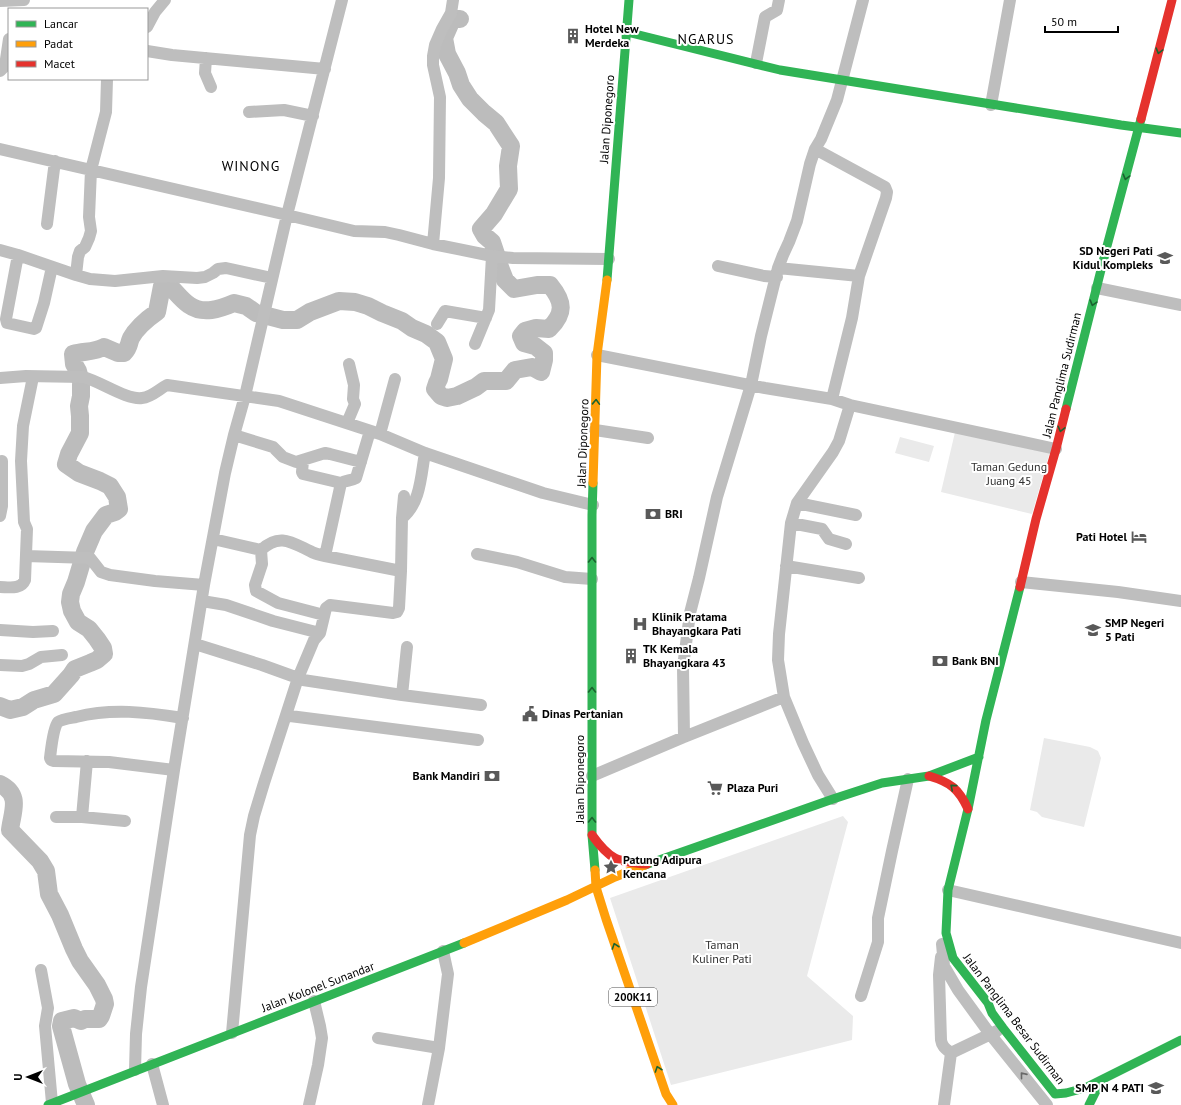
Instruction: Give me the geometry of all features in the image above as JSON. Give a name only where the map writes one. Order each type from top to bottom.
[{"type":"main road","name":"Jalan Diponegoro","points":[[596,887],[592,835],[592,580],[597,355],[608,259],[629,0]]},
{"type":"main road","name":"Jalan Panglima Sudirman","points":[[979,756],[986,720],[1036,519],[1056,449],[1104,258],[1172,0]]},
{"type":"main road","points":[[627,32],[780,70],[991,105],[1181,133]]},
{"type":"main road","points":[[929,776],[979,756]]},
{"type":"main road","name":"Jalan Panglima Besar Sudirman","points":[[979,756],[968,809],[948,890],[946,933],[953,958],[988,1003],[992,1013],[1003,1028],[1065,1105]]},
{"type":"main road","points":[[929,776],[943,780],[955,787],[963,797],[968,809]]},
{"type":"main road","name":"Jalan Kolonel Sunandar","points":[[50,1104],[443,951],[567,900],[647,864],[882,783],[929,776]]},
{"type":"main road","points":[[592,835],[600,848],[611,858],[625,863],[647,864]]},
{"type":"main road","name":"200K11","points":[[596,887],[666,1094],[673,1105]]},
{"type":"main road","points":[[948,890],[942,900],[940,915],[940,933],[945,954],[957,974],[984,1009],[992,1013]]},
{"type":"main road","points":[[1055,1094],[1067,1094],[1092,1086],[1181,1040]]},
{"type":"main road","points":[[1090,1105],[1097,1089],[1104,1079]]},
{"type":"street","points":[[0,1],[24,0]]},
{"type":"street","points":[[148,25],[155,12],[165,0]]},
{"type":"street","points":[[135,1070],[136,1034],[141,988],[204,585],[225,473],[245,396],[287,215],[342,0]]},
{"type":"street","points":[[433,244],[439,178],[440,97],[433,65],[433,56],[434,45],[451,13],[453,0]]},
{"type":"street","points":[[756,63],[765,17],[776,10],[779,0]]},
{"type":"street","points":[[684,737],[683,667],[690,613],[716,497],[751,386],[761,336],[782,255],[797,221],[810,164],[815,149],[829,122],[837,100],[863,0]]},
{"type":"street","points":[[991,105],[1010,0]]},
{"type":"street","points":[[0,71],[5,66],[8,46]]},
{"type":"street","points":[[148,51],[172,55],[325,69]]},
{"type":"street","points":[[206,58],[205,73],[211,87]]},
{"type":"street","points":[[76,275],[80,251],[85,246],[91,231],[88,217],[91,170],[106,112],[108,80]]},
{"type":"street","points":[[248,112],[284,110],[313,116]]},
{"type":"street","points":[[0,149],[287,215],[354,232],[385,232],[433,244],[492,256],[512,258],[608,259]]},
{"type":"street","points":[[815,149],[885,187],[887,192],[859,276],[850,325],[832,399]]},
{"type":"street","points":[[47,224],[55,161]]},
{"type":"street","points":[[0,250],[90,279],[115,281],[163,276],[197,278],[205,277],[218,269],[226,268],[272,278]]},
{"type":"street","points":[[18,255],[6,319],[7,323],[34,329],[36,328],[44,303],[52,267]]},
{"type":"street","points":[[475,344],[488,310],[492,256]]},
{"type":"street","points":[[718,266],[764,276],[777,273],[859,276]]},
{"type":"street","points":[[1097,288],[1181,305]]},
{"type":"street","points":[[437,324],[445,311],[486,318]]},
{"type":"street","points":[[597,355],[751,386],[832,399],[850,405],[1056,449]]},
{"type":"street","points":[[347,423],[355,404],[353,399],[354,385],[349,364]]},
{"type":"street","points":[[0,587],[19,586],[24,584],[25,580],[27,529],[24,522],[21,460],[23,426],[33,377]]},
{"type":"street","points":[[0,378],[80,377],[92,379],[108,388],[134,397],[143,398],[152,395],[168,385],[279,401],[375,432],[425,453],[543,493],[593,505]]},
{"type":"street","points":[[302,461],[303,474],[341,483],[356,478],[361,462],[375,432],[395,379]]},
{"type":"street","points":[[833,799],[815,769],[784,697],[778,660],[779,634],[791,523],[797,503],[833,452],[839,441],[850,405]]},
{"type":"street","points":[[595,430],[648,438]]},
{"type":"street","points":[[234,435],[272,447],[283,457],[296,462],[325,453],[361,462]]},
{"type":"street","points":[[402,518],[410,509],[419,488],[425,453]]},
{"type":"street","points":[[21,460],[1,461],[1,511],[23,505]]},
{"type":"street","points":[[325,556],[341,483]]},
{"type":"street","points":[[232,1033],[250,835],[264,783],[314,640],[320,633],[326,608],[330,605],[393,613],[397,612],[401,571],[404,496]]},
{"type":"street","points":[[797,503],[856,515]]},
{"type":"street","points":[[791,523],[822,529],[829,540],[846,544]]},
{"type":"street","points":[[213,539],[261,550]]},
{"type":"street","points":[[261,550],[270,542],[290,542],[313,553],[401,571]]},
{"type":"street","points":[[261,550],[262,564],[255,585],[256,592],[278,602],[324,616]]},
{"type":"street","points":[[477,554],[517,562],[565,577],[592,580]]},
{"type":"street","points":[[26,556],[91,558],[101,572],[110,575],[204,585]]},
{"type":"street","points":[[786,566],[859,578]]},
{"type":"street","points":[[1021,582],[1118,592],[1181,601]]},
{"type":"street","points":[[202,601],[226,605],[272,621],[320,633]]},
{"type":"street","points":[[0,630],[33,632],[52,631]]},
{"type":"street","points":[[195,644],[301,679],[402,695],[481,705]]},
{"type":"street","points":[[402,695],[407,647]]},
{"type":"street","points":[[0,665],[22,666],[41,658],[62,655]]},
{"type":"street","points":[[592,776],[784,697]]},
{"type":"street","points":[[174,770],[109,762],[60,762],[51,760],[50,756],[55,727],[60,721],[91,713],[114,711],[147,712],[183,718]]},
{"type":"street","points":[[290,716],[478,740]]},
{"type":"street","points":[[82,818],[87,761]]},
{"type":"street","points":[[861,996],[878,942],[878,918],[908,779]]},
{"type":"street","points":[[56,817],[125,820]]},
{"type":"street","points":[[948,890],[1181,943]]},
{"type":"street","points":[[942,944],[944,966],[958,990],[990,1034],[1047,1105]]},
{"type":"street","points":[[942,944],[939,975],[941,1040],[943,1048],[952,1053]]},
{"type":"street","points":[[428,1105],[439,1048],[448,974],[443,951]]},
{"type":"street","points":[[41,970],[48,1008],[45,1026],[50,1104]]},
{"type":"street","points":[[310,1105],[322,1038],[314,1001]]},
{"type":"street","points":[[952,1053],[1003,1028]]},
{"type":"street","points":[[378,1038],[439,1048]]},
{"type":"street","points":[[944,1105],[952,1053]]},
{"type":"street","points":[[152,1064],[163,1105]]},
{"type":"green space","name":"Taman Gedung Juang 45","points":[[956,428],[1051,448],[1032,514],[941,492]]},
{"type":"green space","points":[[900,437],[934,446],[929,462],[895,453]]},
{"type":"green space","points":[[1044,738],[1090,747],[1098,751],[1101,758],[1084,827],[1042,817],[1037,812],[1030,810]]},
{"type":"green space","name":"Taman Kuliner Pati","points":[[843,816],[848,822],[807,976],[853,1016],[852,1040],[671,1085],[610,898]]},
{"type":"waterway","points":[[460,19],[455,19],[451,22],[444,38],[447,54],[457,73],[461,85],[470,99],[496,123],[511,146],[508,166],[509,189],[494,214],[481,229],[485,236],[492,242],[496,254]]},
{"type":"waterway","points":[[0,706],[10,710],[23,707],[34,700],[54,694],[75,669],[97,660],[104,654],[103,648],[89,629],[78,622],[72,611],[70,602],[71,594],[85,552],[94,531],[106,515],[119,509],[117,497],[110,486],[79,473],[66,464],[69,454],[80,433],[79,406],[81,382],[74,364],[73,354],[97,350],[104,347],[118,353],[124,353],[136,330],[157,312],[162,286],[166,283],[186,303],[200,310],[212,310],[234,303],[246,306],[256,313],[283,320],[297,320],[310,312],[339,301],[355,302],[402,321],[412,328],[426,334],[437,342],[444,359],[435,389],[441,396],[447,398],[457,396],[476,387],[484,381],[506,381],[515,370],[532,367],[541,372],[544,353],[535,346],[524,343],[521,336],[525,331],[536,328],[549,329],[560,313],[560,302],[555,291],[550,285],[537,285],[514,289],[505,280],[498,262]]},
{"type":"waterway","points":[[0,784],[7,788],[13,799],[14,810],[10,830],[40,861],[46,871],[49,894],[80,961],[97,985],[104,999],[105,1004],[99,1019],[85,1019],[81,1021],[74,1018],[62,1021],[61,1026],[77,1084],[86,1105]]},
{"type":"traffic: fast","points":[[607,280],[629,0]]},
{"type":"traffic: fast","points":[[627,32],[780,70],[1121,125],[1181,133]]},
{"type":"traffic: fast","points":[[1066,409],[1141,119]]},
{"type":"traffic: fast","points":[[593,483],[592,835],[595,870]]},
{"type":"traffic: fast","points":[[1020,587],[986,720],[968,809],[948,890],[946,933],[953,958],[988,1003],[992,1013],[1003,1028],[1055,1094]]},
{"type":"traffic: fast","points":[[645,865],[882,783],[929,776],[979,757]]},
{"type":"traffic: fast","points":[[48,1105],[464,943]]},
{"type":"traffic: fast","points":[[1055,1094],[1085,1088],[1181,1040]]},
{"type":"traffic: fast","points":[[1089,1105],[1104,1079]]},
{"type":"traffic: slow","points":[[593,483],[597,355],[607,280]]},
{"type":"traffic: slow","points":[[464,943],[567,900],[615,877],[645,865]]},
{"type":"traffic: slow","points":[[595,870],[596,887],[606,919],[666,1094],[673,1105]]},
{"type":"traffic: jam","points":[[1141,119],[1172,0]]},
{"type":"traffic: jam","points":[[1020,587],[1036,519],[1066,409]]},
{"type":"traffic: jam","points":[[929,776],[943,781],[953,787],[961,796],[968,809]]},
{"type":"traffic: jam","points":[[592,835],[609,855],[621,861],[647,864]]},
{"type":"place","name":"Hotel New Merdeka","points":[[573,36]]},
{"type":"place","name":"SD Negeri Pati Kidul Kompleks","points":[[1165,258]]},
{"type":"place","name":"BRI","points":[[653,514]]},
{"type":"place","name":"Pati Hotel","points":[[1139,537]]},
{"type":"place","name":"Klinik Pratama Bhayangkara Pati","points":[[640,624]]},
{"type":"place","name":"SMP Negeri 5 Pati","points":[[1093,630]]},
{"type":"place","name":"TK Kemala Bhayangkara 43","points":[[631,656]]},
{"type":"place","name":"Bank BNI","points":[[940,661]]},
{"type":"place","name":"Dinas Pertanian","points":[[530,714]]},
{"type":"place","name":"Bank Mandiri","points":[[492,776]]},
{"type":"place","name":"Plaza Puri","points":[[715,788]]},
{"type":"place","name":"Patung Adipura Kencana","points":[[611,867]]},
{"type":"place","name":"SMP N 4 PATI","points":[[1156,1088]]},
{"type":"district","name":"NGARUS","points":[[706,39]]},
{"type":"district","name":"WINONG","points":[[251,166]]}]
